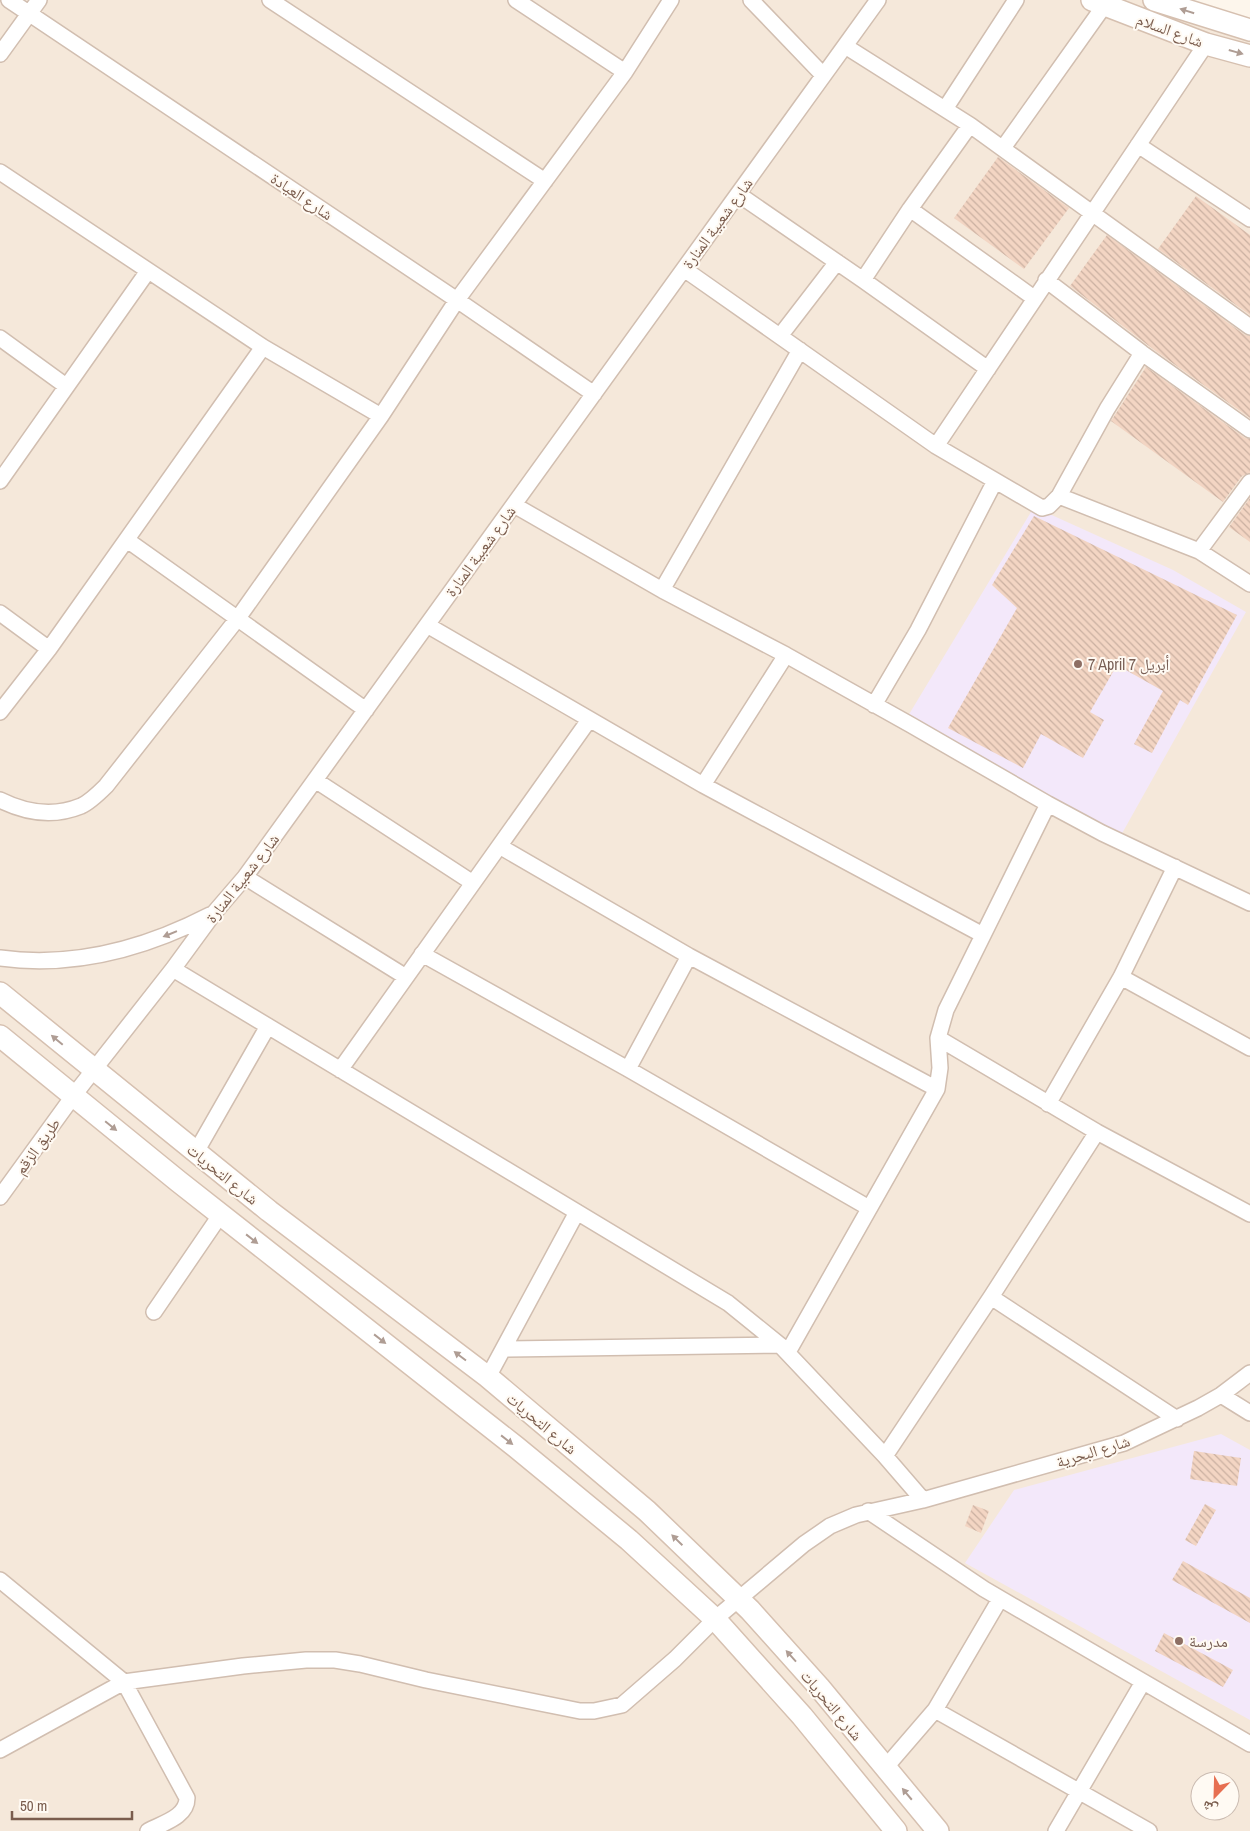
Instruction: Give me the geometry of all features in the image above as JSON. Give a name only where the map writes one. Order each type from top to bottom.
[{"type":"main road","name":"شارع السلام","points":[[1154,0],[1250,30]]},
{"type":"main road","name":"شارع السلام","points":[[1098,3],[1206,44],[1250,56]]},
{"type":"main road","name":"شارع التحريات","points":[[0,993],[94,1071],[277,1217],[488,1377],[647,1511],[739,1599],[819,1688],[938,1831]]},
{"type":"main road","name":"شارع التحريات","points":[[0,1036],[178,1181],[516,1446],[629,1540],[715,1620],[802,1716],[896,1831]]},
{"type":"street","name":"شارع العيادة","points":[[9,0],[594,394]]},
{"type":"street","points":[[0,54],[39,0]]},
{"type":"street","points":[[270,0],[545,181]]},
{"type":"street","points":[[516,0],[625,72]]},
{"type":"street","points":[[0,800],[29,810],[55,813],[82,805],[106,786],[238,618],[380,416],[456,300],[625,72],[671,0]]},
{"type":"street","points":[[751,0],[823,75]]},
{"type":"street","name":"شارع شعبية المنارة","points":[[74,1095],[173,969],[214,913],[246,877],[878,0]]},
{"type":"street","points":[[945,109],[1016,0]]},
{"type":"street","points":[[1003,148],[1098,3]]},
{"type":"street","points":[[936,446],[1206,44]]},
{"type":"street","points":[[844,46],[970,125],[1250,326]]},
{"type":"street","points":[[863,280],[910,209],[970,125]]},
{"type":"street","points":[[1138,145],[1250,219]]},
{"type":"street","points":[[0,172],[263,347],[380,416]]},
{"type":"street","points":[[738,194],[988,369]]},
{"type":"street","points":[[910,209],[1034,298]]},
{"type":"street","points":[[780,336],[837,262]]},
{"type":"street","points":[[684,269],[936,446],[1042,508],[1049,506],[1059,496],[1107,409],[1142,354]]},
{"type":"street","points":[[0,481],[148,272]]},
{"type":"street","points":[[1046,280],[1142,354],[1250,430]]},
{"type":"street","points":[[0,338],[66,386]]},
{"type":"street","points":[[0,712],[127,540],[263,347]]},
{"type":"street","points":[[662,590],[800,350]]},
{"type":"street","points":[[874,705],[918,630],[995,481]]},
{"type":"street","points":[[1200,551],[1250,482]]},
{"type":"street","points":[[1059,496],[1200,551],[1250,584]]},
{"type":"street","points":[[514,504],[662,590],[786,655],[1048,804],[1102,833],[1250,903]]},
{"type":"street","points":[[127,540],[366,710]]},
{"type":"street","points":[[0,613],[48,649]]},
{"type":"street","points":[[427,625],[703,785],[983,935]]},
{"type":"street","points":[[703,785],[786,655]]},
{"type":"street","points":[[340,1070],[590,720]]},
{"type":"street","points":[[315,780],[473,883]]},
{"type":"street","points":[[784,1348],[869,1208],[937,1089],[940,1074],[938,1038],[946,1010],[1048,804]]},
{"type":"street","points":[[501,847],[689,956],[937,1089]]},
{"type":"street","points":[[1048,1104],[1121,976],[1176,867]]},
{"type":"street","points":[[246,877],[406,977]]},
{"type":"street","points":[[0,958],[38,960],[99,955],[158,939],[214,913]]},
{"type":"street","points":[[422,954],[869,1208]]},
{"type":"street","points":[[628,1070],[689,956]]},
{"type":"street","points":[[173,969],[728,1303],[784,1348],[886,1456],[923,1500]]},
{"type":"street","points":[[1121,976],[1250,1048]]},
{"type":"street","points":[[196,1152],[268,1026]]},
{"type":"street","points":[[938,1038],[1097,1132],[1250,1214]]},
{"type":"street","name":"طريق الزقم","points":[[0,1197],[74,1095]]},
{"type":"street","points":[[886,1456],[991,1298],[1097,1132]]},
{"type":"street","points":[[488,1377],[578,1212]]},
{"type":"street","points":[[154,1312],[221,1214]]},
{"type":"street","points":[[991,1298],[1177,1419]]},
{"type":"street","points":[[504,1349],[784,1348]]},
{"type":"street","name":"شارع البحرية","points":[[124,1682],[252,1665],[306,1660],[335,1660],[580,1711],[594,1711],[622,1705],[675,1659],[715,1620],[804,1544],[842,1520],[868,1511],[923,1500],[1124,1443],[1177,1419],[1222,1395],[1250,1373]]},
{"type":"street","points":[[1222,1395],[1250,1413]]},
{"type":"street","points":[[868,1511],[1000,1599],[1250,1744]]},
{"type":"street","points":[[0,1580],[124,1682],[187,1798],[187,1805],[182,1813],[148,1831]]},
{"type":"street","points":[[885,1768],[935,1710],[1000,1599]]},
{"type":"street","points":[[0,1750],[124,1682]]},
{"type":"street","points":[[1056,1831],[1143,1682]]},
{"type":"street","points":[[935,1710],[1149,1831]]},
{"type":"shaded area","points":[[0,0],[1148,0],[1250,36],[1250,1831],[0,1831]]},
{"type":"shaded area","name":"7 April 7 أبريل","points":[[1034,507],[1173,570],[1246,612],[1120,837],[908,716]]},
{"type":"shaded area","name":"مدرسة","points":[[1221,1434],[1250,1450],[1250,1720],[965,1563],[1014,1490]]},
{"type":"building","points":[[998,157],[1069,208],[1024,269],[954,218]]},
{"type":"building","points":[[1196,196],[1250,235],[1250,315],[1158,249]]},
{"type":"building","points":[[1107,235],[1245,335],[1250,336],[1250,418],[1157,352],[1070,286]]},
{"type":"building","points":[[1146,367],[1245,438],[1250,439],[1250,473],[1242,476],[1223,502],[1111,421]]},
{"type":"building","points":[[1250,498],[1250,542],[1229,527]]},
{"type":"building","name":"7 April 7 أبريل","points":[[1034,516],[1237,615],[1188,705],[1180,700],[1152,753],[1134,744],[1163,691],[1117,665],[1090,712],[1104,720],[1083,758],[1041,734],[1023,768],[948,728],[1017,608],[992,585]]},
{"type":"building","points":[[1194,1451],[1241,1458],[1237,1486],[1190,1479]]},
{"type":"building","points":[[1205,1504],[1216,1510],[1196,1546],[1185,1540]]},
{"type":"building","points":[[973,1505],[989,1511],[981,1533],[965,1526]]},
{"type":"building","points":[[1183,1561],[1250,1598],[1250,1623],[1172,1580]]},
{"type":"building","points":[[1164,1633],[1233,1670],[1223,1687],[1155,1651]]},
{"type":"place","name":"7 April 7 أبريل","points":[[1078,664]]},
{"type":"place","name":"مدرسة","points":[[1179,1641]]}]
